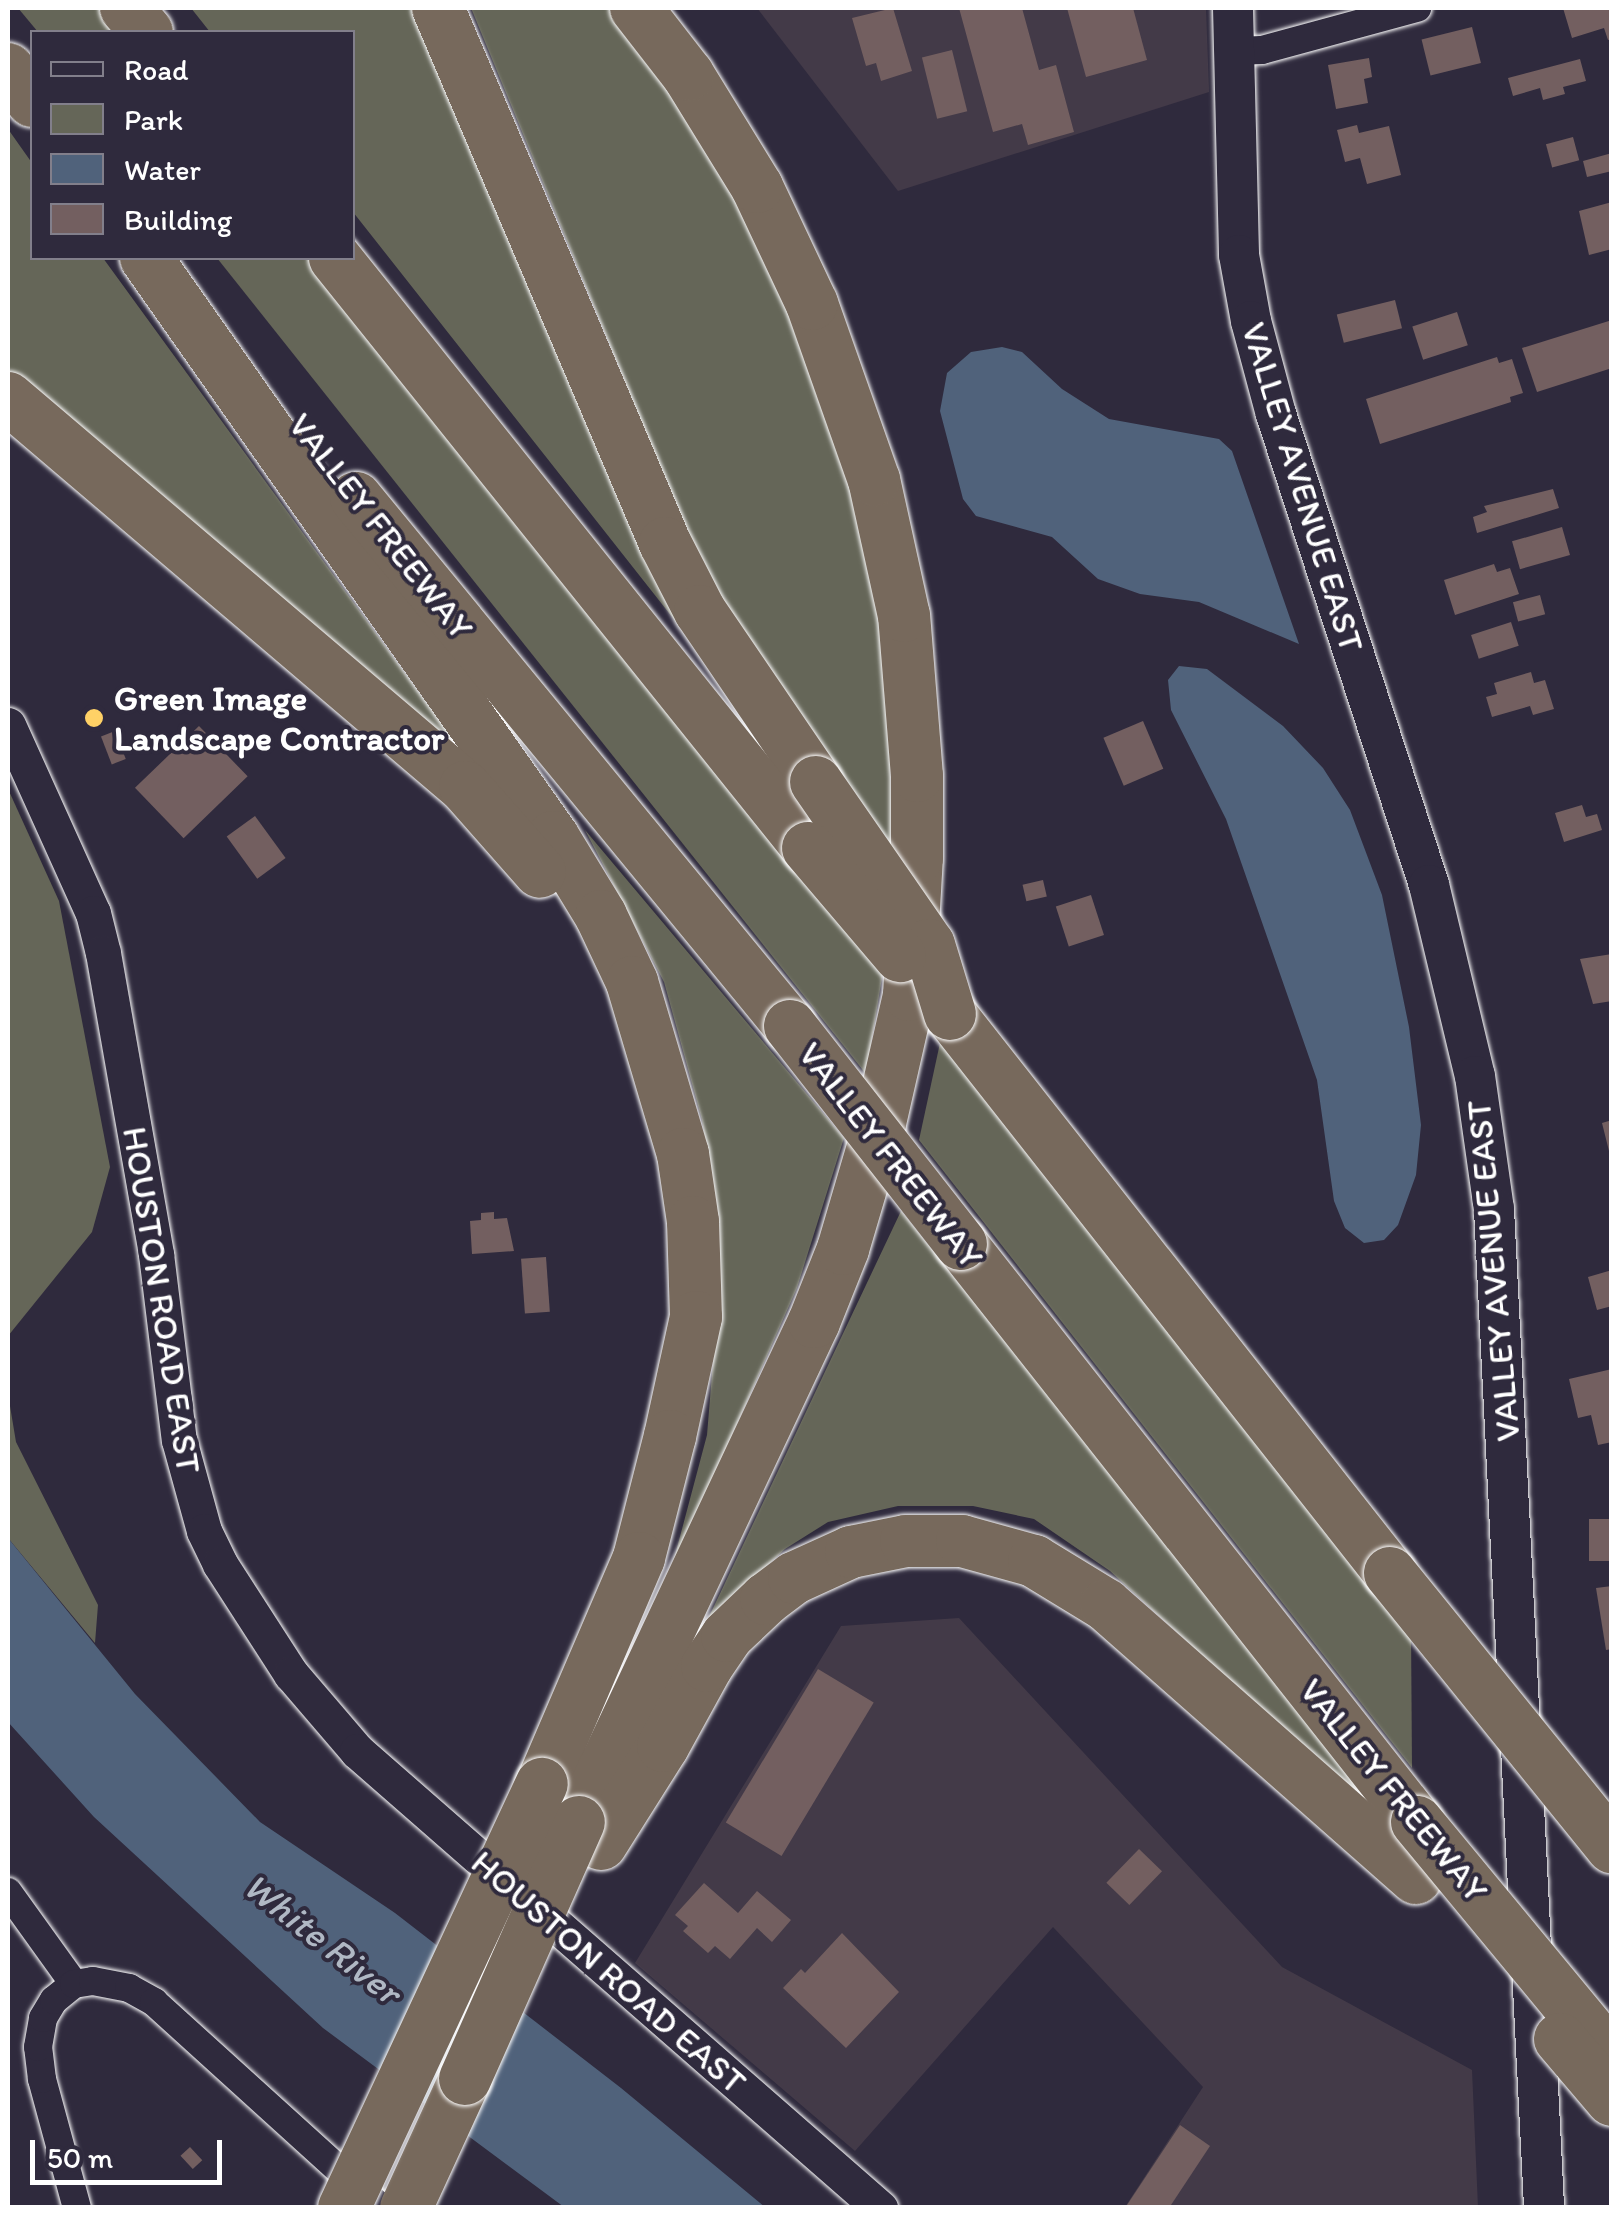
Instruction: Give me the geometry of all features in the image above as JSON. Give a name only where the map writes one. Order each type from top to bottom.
[{"type":"highway","points":[[126,8],[145,30]]},
{"type":"highway","points":[[438,8],[665,544],[700,611],[929,945],[950,1014]]},
{"type":"highway","points":[[406,2208],[465,2079],[540,1960],[590,1833],[814,1322],[843,1249],[880,1122],[909,995],[918,858],[918,776],[904,616],[874,480],[812,304],[758,187],[688,75],[636,8]]},
{"type":"highway","points":[[8,70],[30,98]]},
{"type":"highway","points":[[147,260],[554,837],[601,916],[632,982],[682,1154],[693,1222],[696,1317],[640,1558],[542,1784],[344,2208]]},
{"type":"highway","name":"VALLEY FREEWAY","points":[[168,260],[234,336],[386,538],[790,1026],[1417,1822],[1612,2058]]},
{"type":"highway","points":[[336,260],[808,848],[950,1014],[1612,1847]]},
{"type":"highway","points":[[8,398],[465,786],[511,836],[569,914],[624,1036],[658,1157],[676,1318],[668,1374],[670,1436]]},
{"type":"highway","points":[[590,1833],[663,1746],[706,1666],[727,1636],[766,1599],[794,1578],[850,1552],[906,1540],[962,1541],[1034,1561],[1106,1606],[1416,1878],[1612,2100]]},
{"type":"main road","name":"VALLEY AVENUE EAST","points":[[1233,8],[1239,255],[1252,321],[1276,414],[1429,885],[1475,1076],[1489,1171],[1506,1400],[1544,2208]]},
{"type":"street","points":[[1234,50],[1262,50],[1417,8]]},
{"type":"street","name":"HOUSTON ROAD EAST","points":[[8,726],[87,899],[103,953],[156,1254],[179,1440],[204,1531],[220,1564],[291,1674],[357,1752],[880,2208]]},
{"type":"street","points":[[8,1892],[74,1984]]},
{"type":"street","points":[[78,2208],[42,2079],[38,2048],[43,2018],[54,2000],[74,1984],[113,1983],[154,2002],[381,2208]]},
{"type":"shaded area","points":[[757,8],[1206,8],[1209,92],[898,191]]},
{"type":"shaded area","points":[[959,1618],[1282,1967],[1472,2070],[1478,2207],[1125,2207],[1203,2087],[1053,1927],[855,2151],[635,1963],[841,1626]]},
{"type":"green space","points":[[18,8],[111,8],[129,30],[36,30]]},
{"type":"green space","points":[[191,8],[415,8],[695,646],[355,215],[355,30],[208,30]]},
{"type":"green space","points":[[471,8],[612,8],[682,102],[784,284],[852,482],[874,590],[889,694],[892,854],[717,591],[682,520]]},
{"type":"green space","points":[[8,129],[30,160],[30,260],[104,260],[479,775],[8,372]]},
{"type":"green space","points":[[219,260],[313,260],[883,972],[866,1074]]},
{"type":"green space","points":[[8,789],[59,901],[110,1167],[92,1232],[8,1336]]},
{"type":"green space","points":[[585,830],[844,1138],[797,1288],[669,1578],[707,1435],[714,1350],[713,1187],[702,1120],[664,982]]},
{"type":"green space","points":[[940,1043],[1411,1629],[1412,1768],[919,1140]]},
{"type":"green space","points":[[901,1211],[1393,1824],[1300,1745],[1110,1571],[1034,1519],[973,1506],[898,1506],[828,1522],[785,1549],[707,1621]]},
{"type":"green space","points":[[8,1394],[16,1442],[98,1605],[95,1643],[8,1538]]},
{"type":"water","points":[[1002,347],[1022,352],[1062,389],[1109,419],[1219,439],[1232,451],[1299,644],[1199,602],[1140,594],[1098,579],[1052,537],[976,516],[963,499],[940,411],[947,373],[971,352]]},
{"type":"water","points":[[1179,666],[1207,669],[1283,726],[1323,768],[1350,810],[1382,895],[1409,1027],[1421,1125],[1416,1175],[1398,1225],[1384,1240],[1364,1243],[1345,1228],[1334,1201],[1317,1080],[1226,819],[1171,710],[1168,680]]},
{"type":"water","name":"White River","points":[[8,1538],[135,1694],[260,1822],[395,1913],[621,2088],[765,2207],[564,2207],[323,2028],[94,1817],[8,1722]]},
{"type":"building","points":[[893,8],[912,71],[881,81],[876,63],[866,66],[852,18]]},
{"type":"building","points":[[959,8],[1022,8],[1039,70],[1056,65],[1074,132],[1028,145],[1022,124],[993,132]]},
{"type":"building","points":[[1067,8],[1133,8],[1147,60],[1086,77]]},
{"type":"building","points":[[1563,8],[1612,8],[1612,39],[1608,40],[1604,28],[1572,38]]},
{"type":"building","points":[[1472,27],[1481,63],[1430,75],[1422,40]]},
{"type":"building","points":[[952,50],[967,111],[937,119],[922,57]]},
{"type":"building","points":[[1369,58],[1372,77],[1364,79],[1368,103],[1336,109],[1328,65]]},
{"type":"building","points":[[1580,59],[1586,81],[1563,87],[1565,94],[1543,100],[1540,88],[1513,96],[1508,78]]},
{"type":"building","points":[[1357,125],[1359,133],[1389,126],[1401,175],[1367,184],[1360,158],[1345,162],[1337,130]]},
{"type":"building","points":[[1573,137],[1579,160],[1552,167],[1546,144]]},
{"type":"building","points":[[1612,153],[1612,171],[1587,177],[1583,161]]},
{"type":"building","points":[[1612,202],[1612,249],[1589,255],[1579,211]]},
{"type":"building","points":[[1395,300],[1402,328],[1344,343],[1337,315]]},
{"type":"building","points":[[1457,312],[1468,345],[1423,360],[1412,327]]},
{"type":"building","points":[[1612,320],[1612,368],[1537,392],[1522,348]]},
{"type":"building","points":[[1497,357],[1499,363],[1512,359],[1523,393],[1510,397],[1511,402],[1380,444],[1366,399]]},
{"type":"building","points":[[1553,489],[1559,508],[1477,533],[1473,517],[1487,512],[1484,506]]},
{"type":"building","points":[[1562,527],[1570,555],[1520,569],[1512,541]]},
{"type":"building","points":[[1494,564],[1497,572],[1510,568],[1519,594],[1455,615],[1444,580]]},
{"type":"building","points":[[1540,595],[1545,614],[1518,622],[1513,602]]},
{"type":"building","points":[[1511,622],[1519,646],[1479,659],[1471,635]]},
{"type":"building","points":[[1531,672],[1534,683],[1545,680],[1554,709],[1533,715],[1530,706],[1492,717],[1486,697],[1497,694],[1494,683]]},
{"type":"building","points":[[1143,721],[1163,769],[1124,786],[1103,738]]},
{"type":"building","points":[[199,726],[248,776],[184,838],[135,788]]},
{"type":"building","points":[[115,731],[126,759],[112,764],[101,736]]},
{"type":"building","points":[[1582,805],[1586,817],[1597,814],[1602,830],[1564,842],[1555,813]]},
{"type":"building","points":[[255,816],[286,858],[257,879],[227,837]]},
{"type":"building","points":[[1043,880],[1047,897],[1026,901],[1023,885]]},
{"type":"building","points":[[1091,895],[1104,935],[1069,946],[1056,906]]},
{"type":"building","points":[[1612,954],[1612,1001],[1593,1004],[1580,959]]},
{"type":"building","points":[[1612,1120],[1612,1155],[1610,1155],[1602,1123]]},
{"type":"building","points":[[494,1212],[494,1219],[507,1218],[514,1251],[472,1254],[470,1221],[481,1220],[481,1213]]},
{"type":"building","points":[[546,1257],[550,1312],[525,1314],[521,1259]]},
{"type":"building","points":[[1612,1270],[1612,1306],[1597,1310],[1588,1277]]},
{"type":"building","points":[[1612,1369],[1612,1442],[1598,1445],[1591,1415],[1578,1418],[1569,1379]]},
{"type":"building","points":[[1589,1519],[1612,1519],[1612,1561],[1589,1561]]},
{"type":"building","points":[[1612,1586],[1612,1649],[1606,1650],[1596,1588]]},
{"type":"building","points":[[818,1669],[874,1702],[782,1856],[726,1822]]},
{"type":"building","points":[[1139,1849],[1162,1871],[1129,1905],[1106,1883]]},
{"type":"building","points":[[704,1883],[738,1913],[757,1891],[791,1920],[772,1942],[757,1928],[730,1959],[715,1946],[708,1953],[683,1931],[688,1926],[675,1915]]},
{"type":"building","points":[[842,1933],[899,1992],[846,2048],[783,1988],[801,1969],[805,1973]]},
{"type":"building","points":[[1180,2125],[1210,2146],[1169,2208],[1125,2208]]},
{"type":"building","points":[[190,2147],[202,2160],[193,2169],[180,2156]]},
{"type":"place","name":"Green Image Landscape Contractor","points":[[94,718]]}]
